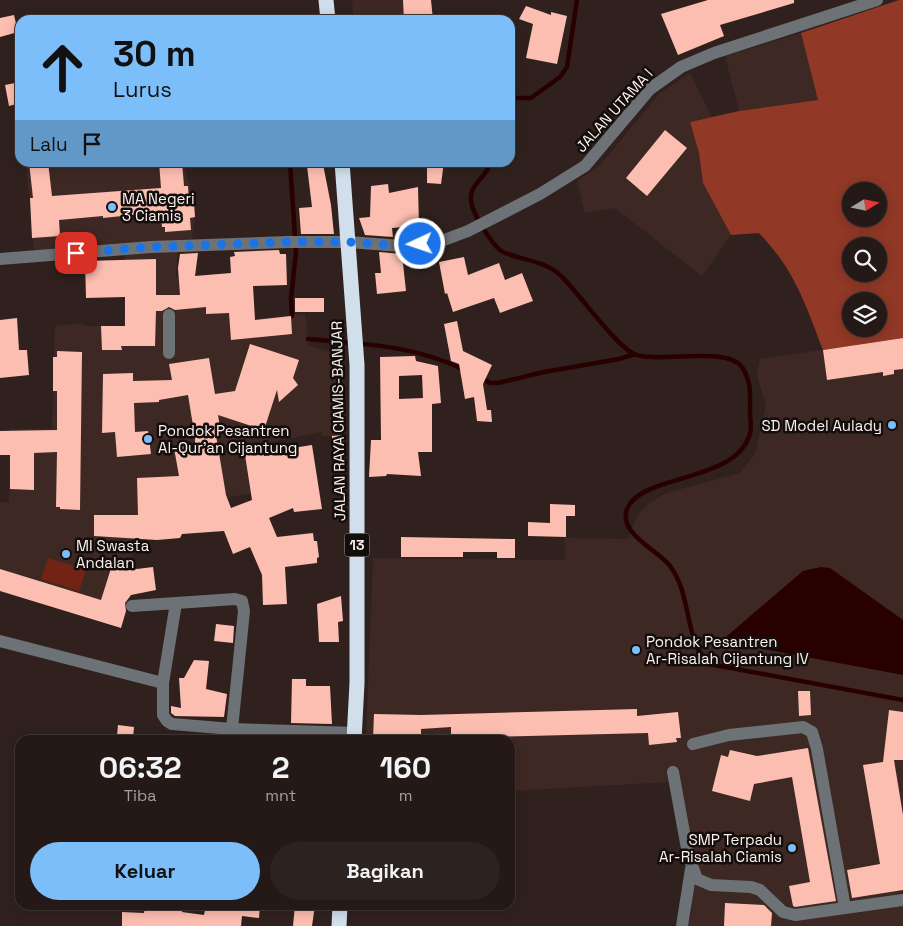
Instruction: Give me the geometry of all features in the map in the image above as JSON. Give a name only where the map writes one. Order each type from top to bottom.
[{"type":"highway","points":[[326,0],[328,15]]},
{"type":"highway","name":"JALAN RAYA CIAMIS-BANJAR","points":[[342,167],[356,335],[354,735]]},
{"type":"highway","points":[[339,926],[340,910]]},
{"type":"street","name":"JALAN UTAMA I","points":[[0,259],[151,247],[287,242],[349,242],[402,246],[444,240],[485,222],[547,190],[585,166],[650,90],[681,67],[714,53],[877,0]]},
{"type":"street","points":[[169,314],[169,353]]},
{"type":"street","points":[[132,606],[235,599],[243,603],[244,611],[232,729]]},
{"type":"street","points":[[176,603],[163,683],[163,715],[167,722],[232,729],[324,735]]},
{"type":"street","points":[[0,641],[163,683]]},
{"type":"street","points":[[693,744],[729,735],[799,728],[806,728],[812,732],[817,749],[845,908]]},
{"type":"street","points":[[673,772],[691,869],[696,879],[711,886],[751,887],[760,890],[789,915],[903,900]]},
{"type":"street","points":[[682,926],[691,869]]},
{"type":"shaded area","points":[[352,0],[431,0],[432,15],[354,15]]},
{"type":"shaded area","points":[[903,0],[903,338],[823,350],[790,273],[771,246],[759,233],[731,235],[703,183],[699,153],[690,122],[739,111],[818,100],[801,33]]},
{"type":"shaded area","points":[[801,33],[819,100],[739,111],[725,56]]},
{"type":"shaded area","points":[[690,73],[712,117],[690,122],[699,153],[703,183],[731,235],[702,276],[615,208],[585,213],[577,181],[601,164],[660,93]]},
{"type":"shaded area","name":"MA Negeri 3 Ciamis","points":[[26,167],[185,167],[194,203],[195,217],[192,239],[34,251]]},
{"type":"shaded area","name":"Pondok Pesantren Al-Qur'an Cijantung","points":[[178,249],[176,277],[230,273],[232,289],[253,287],[255,319],[305,314],[309,346],[340,354],[344,446],[332,446],[332,436],[323,436],[321,432],[273,442],[280,493],[262,492],[181,504],[140,539],[132,539],[132,567],[137,569],[121,628],[0,591],[0,502],[9,502],[10,429],[52,429],[55,326],[83,323],[83,326],[124,326],[125,252]]},
{"type":"shaded area","name":"Pondok Pesantren Ar-Risalah Cijantung IV","points":[[903,338],[903,926],[688,926],[692,911],[671,782],[515,791],[515,735],[366,735],[373,558],[565,560],[565,538],[628,539],[637,516],[648,504],[666,493],[740,473],[755,454],[766,405],[757,375],[760,359]]},
{"type":"shaded area","points":[[48,558],[86,570],[79,591],[41,579]]},
{"type":"shaded area","points":[[821,567],[830,568],[903,620],[903,675],[726,642],[727,636],[803,571]]},
{"type":"building","points":[[403,0],[431,0],[432,15],[404,15]]},
{"type":"building","points":[[708,0],[794,0],[794,3],[720,25],[724,36],[678,55],[661,14]]},
{"type":"building","points":[[526,6],[551,15],[551,12],[567,16],[557,64],[526,58],[533,24],[519,19]]},
{"type":"building","points":[[14,15],[15,33],[0,37],[0,18]]},
{"type":"building","points":[[15,83],[15,104],[9,106],[5,85]]},
{"type":"building","points":[[665,130],[687,148],[647,196],[626,178]]},
{"type":"building","points":[[30,167],[49,167],[52,196],[161,188],[159,167],[182,167],[184,186],[188,186],[189,203],[194,203],[195,217],[190,218],[191,230],[165,232],[165,227],[162,227],[161,212],[59,220],[60,236],[32,238],[30,198],[33,198]]},
{"type":"building","points":[[307,167],[324,167],[334,234],[301,234],[299,208],[312,207]]},
{"type":"building","points":[[427,167],[443,167],[441,184],[427,183]]},
{"type":"building","points":[[388,184],[389,193],[418,187],[419,226],[392,228],[393,237],[365,235],[359,218],[370,217],[371,186]]},
{"type":"building","points":[[279,250],[280,254],[286,254],[287,285],[253,286],[255,320],[291,316],[292,334],[231,340],[229,313],[206,314],[206,307],[175,310],[169,307],[162,311],[156,311],[155,346],[121,346],[122,350],[102,350],[101,326],[125,326],[125,297],[86,298],[85,261],[156,259],[156,295],[180,295],[178,268],[180,254],[198,253],[195,276],[231,273],[230,257],[235,256],[234,252]]},
{"type":"building","points":[[379,252],[402,254],[406,291],[377,294],[375,273],[381,273]]},
{"type":"building","points":[[464,257],[468,275],[499,263],[505,280],[522,273],[533,301],[500,313],[494,298],[453,312],[447,293],[445,294],[439,262]]},
{"type":"building","points":[[295,298],[324,298],[324,312],[295,312]]},
{"type":"building","points":[[17,318],[19,350],[27,350],[29,375],[0,378],[0,320]]},
{"type":"building","points":[[457,321],[463,351],[492,365],[483,384],[487,410],[491,410],[492,422],[477,421],[474,397],[465,399],[459,364],[451,361],[444,324]]},
{"type":"building","points":[[903,338],[903,369],[894,370],[894,374],[883,376],[883,372],[827,380],[823,350]]},
{"type":"building","points":[[250,344],[299,360],[293,378],[298,385],[279,402],[277,390],[264,430],[218,415],[221,434],[216,435],[226,495],[231,508],[252,500],[245,455],[263,453],[264,456],[287,453],[286,449],[312,445],[322,509],[294,512],[293,508],[269,518],[277,537],[313,533],[314,541],[317,541],[319,557],[317,558],[317,563],[285,567],[287,604],[263,605],[262,575],[250,547],[233,554],[224,531],[182,534],[180,538],[157,540],[94,536],[94,515],[138,515],[137,478],[179,476],[174,448],[195,444],[188,395],[159,400],[159,402],[134,403],[135,432],[148,431],[151,454],[117,457],[115,432],[102,433],[103,374],[133,373],[133,381],[172,380],[169,364],[209,358],[215,394],[235,391]]},
{"type":"building","points":[[57,351],[82,352],[80,510],[56,507],[57,452],[34,453],[34,490],[10,489],[10,455],[0,455],[0,431],[57,430],[57,391],[53,391],[53,357],[57,357]]},
{"type":"building","points":[[415,356],[416,361],[438,366],[441,403],[432,404],[432,452],[418,452],[421,476],[387,474],[386,476],[369,477],[371,440],[381,440],[380,357]],"holes":[[[422,375],[423,398],[399,399],[399,376]]]},
{"type":"building","points":[[344,435],[344,446],[332,446],[332,436]]},
{"type":"building","points":[[550,504],[575,505],[575,516],[566,516],[566,537],[528,536],[528,522],[550,523]]},
{"type":"building","points":[[401,537],[515,539],[515,558],[497,558],[497,552],[463,552],[463,557],[401,557]]},
{"type":"building","points":[[113,562],[137,569],[153,567],[156,590],[131,595],[125,603],[126,611],[121,628],[0,591],[0,569],[101,600]]},
{"type":"building","points":[[341,596],[343,621],[338,622],[339,642],[319,642],[317,604]]},
{"type":"building","points":[[216,624],[234,626],[233,643],[214,641]]},
{"type":"building","points":[[194,660],[209,661],[206,689],[227,694],[224,717],[175,716],[171,713],[171,706],[181,708],[179,678],[184,678]]},
{"type":"building","points":[[292,679],[306,679],[306,686],[330,686],[332,724],[291,723]]},
{"type":"building","points":[[798,691],[810,691],[811,715],[799,716]]},
{"type":"building","points":[[637,709],[637,716],[678,712],[681,738],[676,738],[677,742],[649,745],[648,733],[515,736],[451,735],[451,727],[421,729],[421,735],[373,735],[374,714],[421,715]]},
{"type":"building","points":[[889,710],[903,712],[903,760],[894,760],[903,815],[903,890],[852,898],[847,870],[880,864],[863,765],[883,762]]},
{"type":"building","points":[[118,725],[134,727],[133,735],[117,735]]},
{"type":"building","points":[[808,748],[836,901],[795,907],[793,906],[789,886],[810,882],[792,777],[754,784],[750,801],[712,791],[721,755],[728,757],[730,750],[757,756]]},
{"type":"building","points":[[725,903],[764,905],[772,913],[771,926],[724,926]]},
{"type":"building","points":[[144,910],[182,910],[182,912],[204,915],[205,910],[260,910],[259,918],[242,916],[241,926],[122,926],[122,912],[144,913]]},
{"type":"building","points":[[295,910],[314,910],[312,926],[293,926]]},
{"type":"waterway","points":[[515,98],[531,98],[560,77],[567,67],[577,0]]},
{"type":"waterway","points":[[290,167],[296,252],[291,299],[292,316]]},
{"type":"waterway","points":[[488,167],[473,188],[471,202],[483,227],[499,250],[541,264],[555,271],[569,284],[607,330],[626,349],[634,354],[645,357],[722,357],[734,361],[742,367],[745,373],[750,389],[751,428],[742,449],[728,461],[710,470],[650,489],[636,497],[627,509],[626,518],[633,534],[664,560],[676,575],[683,594],[696,645],[709,664],[903,700]]},
{"type":"waterway","points":[[308,339],[388,347],[426,355],[465,370]]},
{"type":"waterway","points":[[481,378],[490,383],[498,383],[544,372],[619,359],[635,354]]},
{"type":"place","name":"MA Negeri 3 Ciamis","points":[[112,207]]},
{"type":"place","name":"SD Model Aulady","points":[[892,425]]},
{"type":"place","name":"Pondok Pesantren Al-Qur'an Cijantung","points":[[148,439]]},
{"type":"place","name":"MI Swasta Andalan","points":[[66,554]]},
{"type":"place","name":"Pondok Pesantren Ar-Risalah Cijantung IV","points":[[636,650]]},
{"type":"place","name":"SMP Terpadu Ar-Risalah Ciamis","points":[[792,848]]},
{"type":"route","points":[[76,253],[151,247],[287,242],[349,242],[402,246],[420,244]]}]
